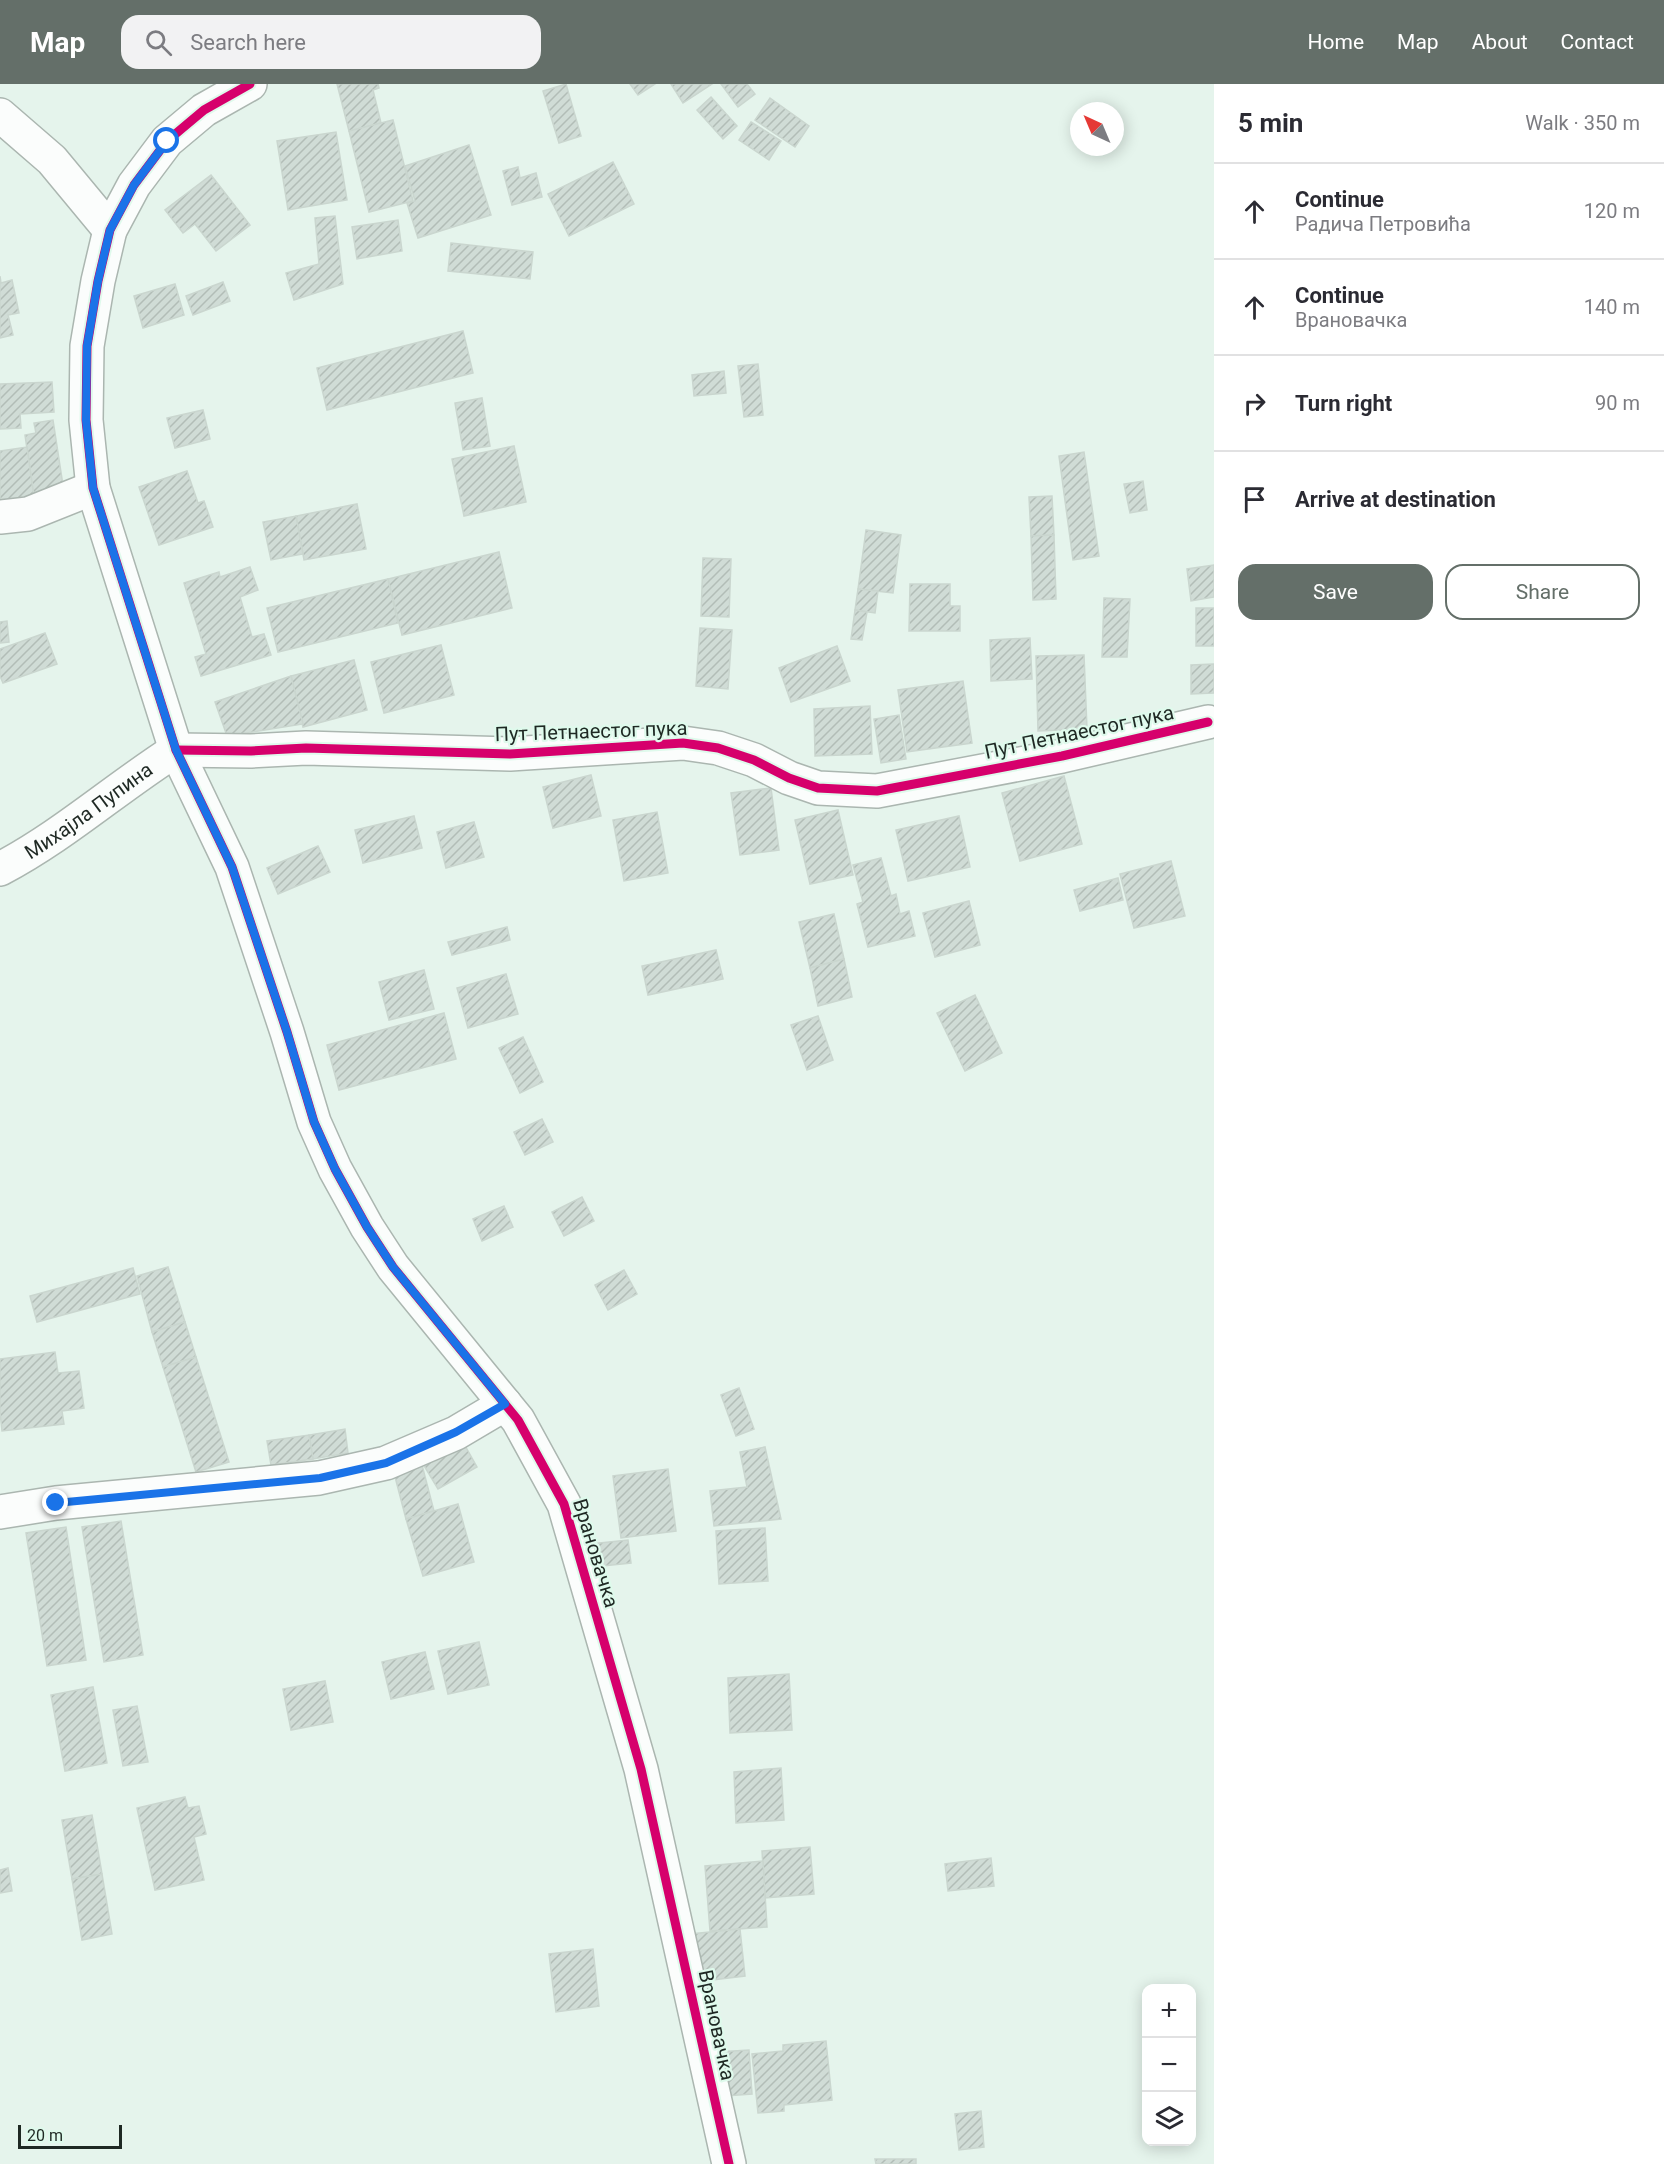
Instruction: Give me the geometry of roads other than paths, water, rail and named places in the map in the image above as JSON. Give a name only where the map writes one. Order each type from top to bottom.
[{"type":"street","name":"Врановачка","points":[[250,84],[204,110],[167,141],[134,185],[110,230],[98,281],[87,346],[86,420],[93,488],[176,750],[232,867],[287,1032],[314,1122],[335,1169],[367,1227],[393,1267],[518,1420],[564,1504],[641,1769],[729,2164]]},
{"type":"street","points":[[0,115],[52,160],[110,230]]},
{"type":"street","points":[[0,516],[28,514],[93,488]]},
{"type":"street","name":"Пут Петнаестог пука","points":[[176,750],[250,751],[306,748],[510,754],[683,743],[718,748],[818,788],[877,791],[1062,756],[1208,722]]},
{"type":"street","name":"Михајла Пупина","points":[[0,869],[25,856],[79,821],[176,750]]},
{"type":"street","points":[[0,1512],[56,1503],[320,1478],[386,1463],[456,1432],[505,1404]]}]
